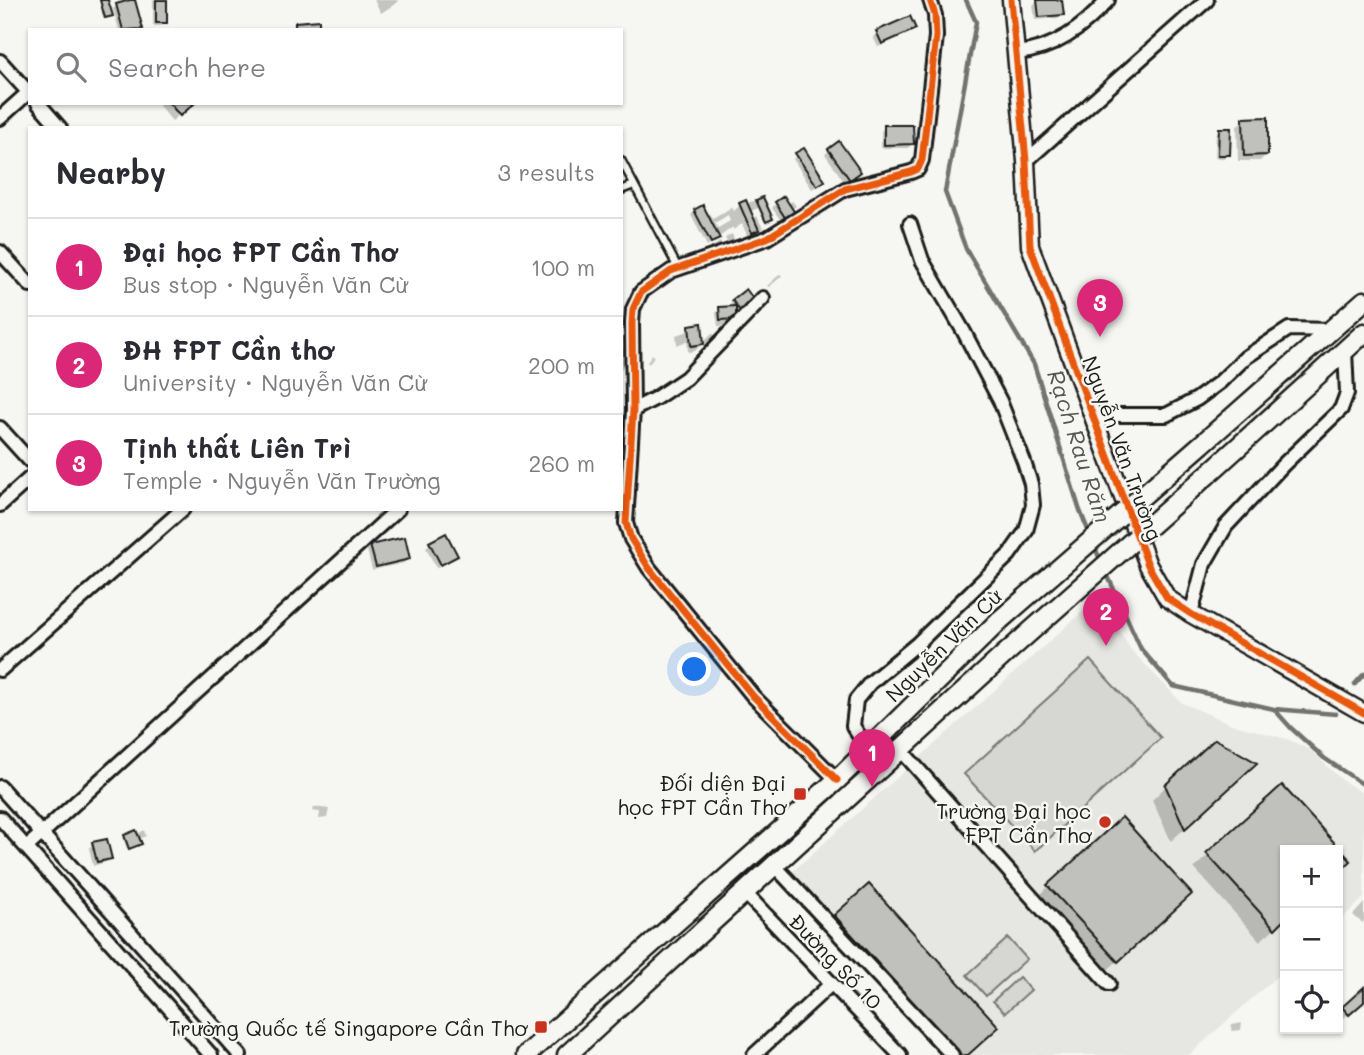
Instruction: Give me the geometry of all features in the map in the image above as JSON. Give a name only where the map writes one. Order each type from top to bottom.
[{"type":"main road","name":"Nguyễn Văn Cừ","points":[[526,1055],[837,780],[1000,620],[1364,301]]},
{"type":"main road","points":[[567,1055],[1005,654],[1364,333]]},
{"type":"main road","points":[[729,876],[744,892]]},
{"type":"street","points":[[837,780],[753,696],[636,550],[628,532],[626,523],[633,410],[633,309],[641,292],[654,281],[678,268],[766,238],[845,189],[918,169],[924,148],[936,36],[935,15],[930,0]]},
{"type":"street","name":"Nguyễn Văn Trường","points":[[1011,0],[1026,161],[1030,246],[1148,565],[1167,598],[1364,713]]},
{"type":"street","points":[[1016,53],[1049,46],[1069,35],[1085,24],[1108,0]]},
{"type":"street","points":[[1026,161],[1208,0]]},
{"type":"street","points":[[0,61],[28,91]]},
{"type":"street","points":[[0,118],[28,93]]},
{"type":"street","points":[[40,105],[58,126]]},
{"type":"street","points":[[868,750],[853,726],[856,701],[870,683],[917,644],[1009,555],[1026,531],[1032,505],[1031,484],[1000,401],[964,332],[922,261],[910,224]]},
{"type":"street","points":[[0,252],[28,283]]},
{"type":"street","points":[[633,410],[686,378],[763,298]]},
{"type":"street","points":[[1092,415],[1166,415],[1197,399],[1246,357],[1289,329],[1332,330]]},
{"type":"street","points":[[1191,614],[1204,564],[1226,526],[1283,464],[1341,409],[1347,393],[1345,351]]},
{"type":"street","points":[[0,428],[28,459]]},
{"type":"street","points":[[0,505],[28,480]]},
{"type":"street","points":[[0,670],[181,511]]},
{"type":"street","points":[[27,847],[396,511]]},
{"type":"street","points":[[901,750],[1108,984]]},
{"type":"street","points":[[0,787],[240,1055]]},
{"type":"street","points":[[0,818],[211,1055]]},
{"type":"street","points":[[774,865],[953,1055]]},
{"type":"street","name":"Đường Số 10","points":[[744,892],[900,1055]]},
{"type":"street","points":[[757,1054],[831,984]]},
{"type":"lane","points":[[623,164],[678,268]]},
{"type":"lane","points":[[623,189],[634,185]]},
{"type":"shaded area","name":"Trường Đại học FPT Cần Thơ","points":[[1099,597],[1131,650],[1182,703],[1234,725],[1287,739],[1310,750],[1342,780],[1364,794],[1364,898],[1343,917],[1343,845],[1280,845],[1280,973],[1189,1055],[946,1055],[785,878]]},
{"type":"shaded area","points":[[1090,660],[1161,738],[1035,851],[964,774]]},
{"type":"shaded area","points":[[1008,938],[1027,959],[986,996],[967,975]]},
{"type":"shaded area","points":[[1019,977],[1031,990],[1005,1013],[993,1001]]},
{"type":"building","points":[[100,0],[108,0],[113,16],[105,18]]},
{"type":"building","points":[[135,0],[143,28],[122,28],[116,4]]},
{"type":"building","points":[[156,0],[167,0],[167,23],[156,23]]},
{"type":"building","points":[[1037,0],[1062,0],[1064,15],[1039,17]]},
{"type":"building","points":[[910,16],[916,29],[882,44],[876,31]]},
{"type":"building","points":[[319,20],[319,28],[295,28],[295,22]]},
{"type":"building","points":[[171,105],[193,105],[180,116]]},
{"type":"building","points":[[1268,117],[1268,155],[1244,156],[1243,118]]},
{"type":"building","points":[[884,125],[913,125],[914,144],[884,145]]},
{"type":"building","points":[[1219,128],[1231,128],[1230,155],[1218,155]]},
{"type":"building","points":[[839,141],[861,172],[850,180],[828,149]]},
{"type":"building","points":[[804,148],[825,181],[817,186],[795,153]]},
{"type":"building","points":[[784,196],[795,213],[786,219],[775,202]]},
{"type":"building","points":[[763,197],[773,219],[766,222],[756,200]]},
{"type":"building","points":[[746,200],[759,230],[752,233],[739,203]]},
{"type":"building","points":[[703,205],[720,239],[711,243],[694,210]]},
{"type":"building","points":[[746,289],[755,301],[741,312],[732,300]]},
{"type":"building","points":[[736,306],[736,319],[720,320],[719,307]]},
{"type":"building","points":[[702,323],[704,344],[691,346],[689,325]]},
{"type":"building","points":[[446,533],[458,556],[441,565],[429,542]]},
{"type":"building","points":[[405,537],[410,559],[376,567],[370,545]]},
{"type":"building","points":[[1215,739],[1257,763],[1185,829],[1165,785]]},
{"type":"building","points":[[1282,785],[1336,845],[1280,845],[1280,924],[1275,929],[1206,853]]},
{"type":"building","points":[[1122,817],[1192,894],[1118,962],[1047,885]]},
{"type":"building","points":[[136,830],[142,844],[129,849],[124,835]]},
{"type":"building","points":[[107,839],[112,859],[97,862],[92,842]]},
{"type":"building","points":[[1343,852],[1351,861],[1343,868]]},
{"type":"building","points":[[869,884],[999,1027],[968,1055],[961,1055],[834,915]]},
{"type":"building","points":[[1364,987],[1364,1002],[1349,1015],[1343,1006]]},
{"type":"waterway","name":"Rạch Rau Răm","points":[[966,0],[976,22],[945,192],[966,249],[1034,364],[1090,535]]},
{"type":"waterway","name":"Rạch Rau Răm","points":[[1093,543],[1102,564]]},
{"type":"waterway","name":"Rạch Rau Răm","points":[[1106,572],[1141,649],[1173,686],[1274,709],[1324,758],[1364,785]]},
{"type":"waterway","points":[[1355,684],[1364,674]]},
{"type":"waterway","points":[[1274,709],[1336,714]]},
{"type":"cycle path","points":[[837,780],[753,696],[649,568],[631,539],[626,523],[633,410],[633,309],[641,292],[671,271],[767,238],[845,189],[918,169],[922,160],[936,36],[935,15],[930,0]]},
{"type":"cycle path","points":[[1011,0],[1026,161],[1030,246],[1148,565],[1167,598],[1364,713]]},
{"type":"place","name":"Tịnh thất Liên Trì","points":[[1100,337]]},
{"type":"place","name":"ĐH FPT Cần thơ","points":[[1106,646]]},
{"type":"place","name":"Đại học FPT Cần Thơ","points":[[872,787]]},
{"type":"place","name":"Đối diện Đại học FPT Cần Thơ","points":[[800,794]]},
{"type":"place","name":"Trường Đại học FPT Cần Thơ","points":[[1105,822]]},
{"type":"place","name":"Trường Quốc tế Singapore Cần Thơ","points":[[541,1027]]}]
